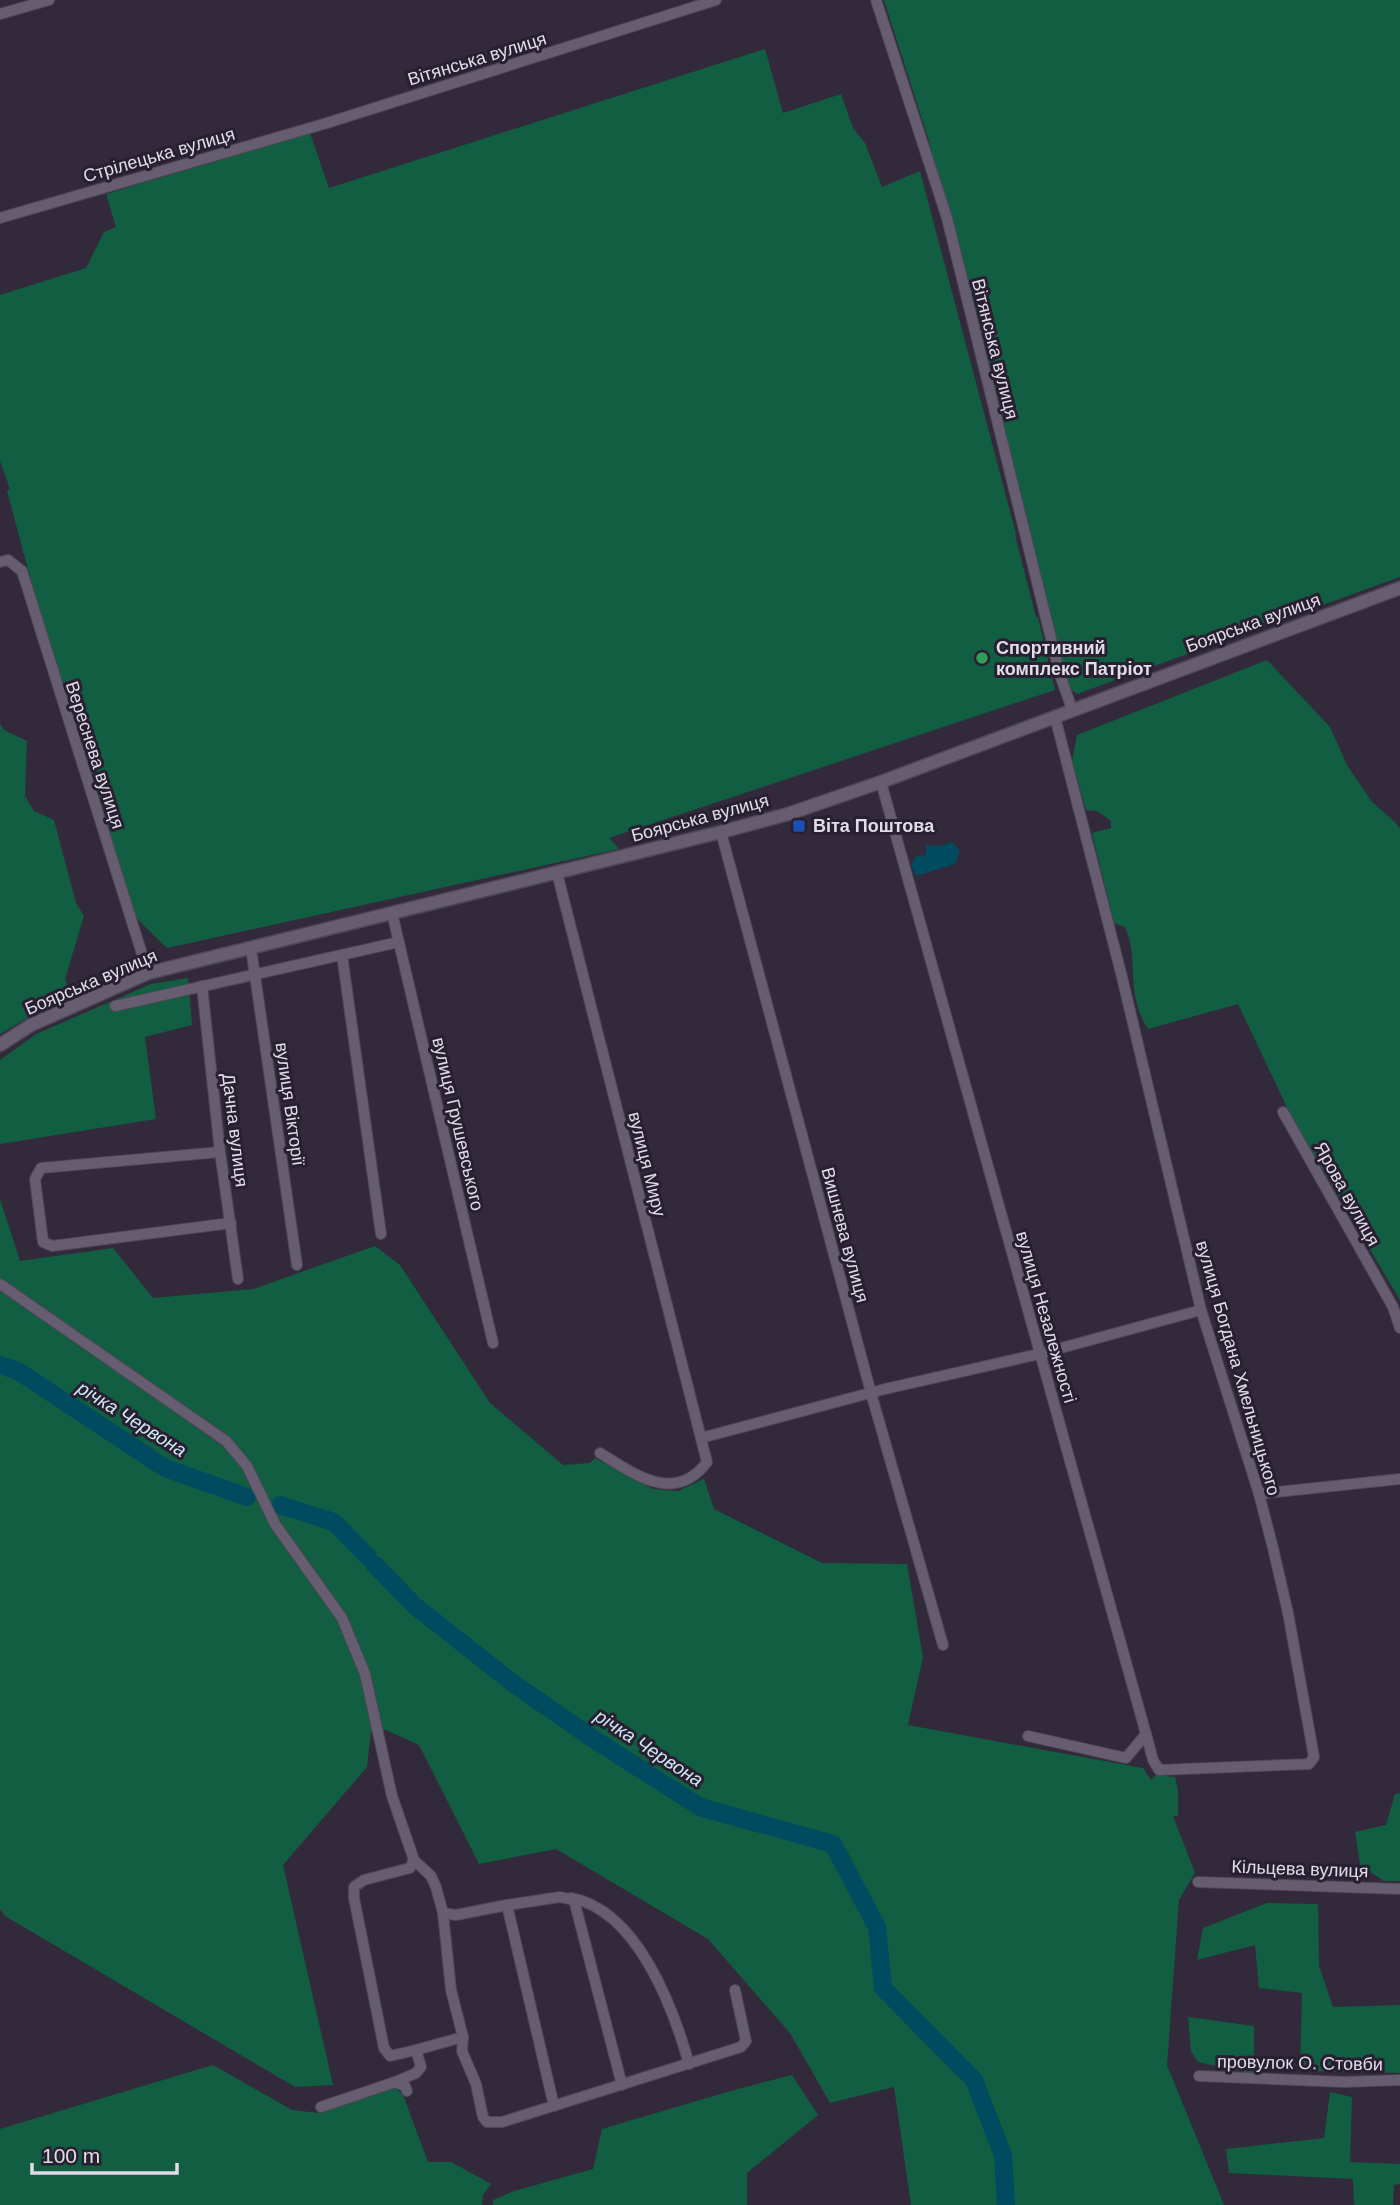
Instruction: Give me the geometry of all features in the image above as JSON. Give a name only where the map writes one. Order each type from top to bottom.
[{"type":"street","points":[[0,14],[49,0]]},
{"type":"street","name":"Вітянська вулиця","points":[[327,123],[716,0]]},
{"type":"street","name":"Вітянська вулиця","points":[[876,0],[947,218],[1057,663],[1072,709]]},
{"type":"street","name":"Стрілецька вулиця","points":[[0,218],[327,123]]},
{"type":"street","name":"Вереснева вулиця","points":[[0,562],[8,560],[22,571],[148,974]]},
{"type":"street","name":"Боярська вулиця","points":[[0,1045],[31,1025],[148,974],[788,814],[881,782],[1400,588]]},
{"type":"street","name":"вулиця Богдана Хмельницького","points":[[1055,716],[1131,1013],[1201,1310],[1259,1494],[1288,1613],[1314,1757],[1309,1764],[1159,1770],[1153,1760],[1146,1734]]},
{"type":"street","name":"вулиця Незалежності","points":[[881,782],[1146,1734]]},
{"type":"street","name":"Вишнева вулиця","points":[[721,832],[871,1393],[943,1645]]},
{"type":"street","name":"вулиця Миру","points":[[557,873],[707,1462],[698,1474],[676,1484],[646,1481],[600,1453]]},
{"type":"street","name":"вулиця Грушевського","points":[[392,913],[492,1343]]},
{"type":"street","points":[[115,1006],[399,942]]},
{"type":"street","name":"вулиця Вікторії","points":[[251,948],[297,1265]]},
{"type":"street","points":[[342,955],[381,1234]]},
{"type":"street","name":"Дачна вулиця","points":[[202,986],[220,1152],[238,1279]]},
{"type":"street","name":"Ярова вулиця","points":[[1283,1112],[1393,1307],[1400,1328]]},
{"type":"street","points":[[220,1152],[41,1168],[34,1179],[43,1242],[52,1246],[232,1223]]},
{"type":"street","points":[[0,1284],[226,1441],[247,1466],[275,1524],[342,1618],[365,1674],[392,1796],[414,1860],[431,1876],[443,1913],[451,1990],[463,2037],[462,2051],[476,2084],[483,2117],[487,2122],[502,2122],[745,2045],[735,1990]]},
{"type":"street","points":[[701,1438],[871,1393],[1039,1354],[1201,1310]]},
{"type":"street","points":[[1259,1494],[1400,1479]]},
{"type":"street","points":[[1028,1736],[1126,1758],[1146,1734]]},
{"type":"street","points":[[414,1860],[410,1868],[363,1880],[354,1887],[384,2048],[390,2056],[463,2037]]},
{"type":"street","name":"Кільцева вулиця","points":[[1198,1882],[1400,1889]]},
{"type":"street","points":[[443,1913],[456,1915],[568,1898],[578,1899],[605,1912],[620,1926],[649,1964],[674,2017],[689,2064]]},
{"type":"street","points":[[568,1898],[574,1900],[577,1907],[622,2085]]},
{"type":"street","points":[[508,1905],[554,2106]]},
{"type":"street","points":[[321,2107],[416,2073],[421,2067],[416,2050]]},
{"type":"street","name":"провулок О. Стовби","points":[[1199,2076],[1344,2082],[1400,2080]]},
{"type":"street","points":[[395,2082],[405,2086],[407,2091]]},
{"type":"green space","points":[[884,0],[1400,0],[1400,577],[1077,694],[1058,680],[991,410],[929,141]]},
{"type":"green space","points":[[765,49],[783,113],[841,94],[853,128],[865,143],[882,187],[920,171],[1055,690],[609,838],[619,849],[167,948],[131,913],[93,812],[7,491],[10,489],[0,461],[0,295],[86,268],[104,232],[116,227],[106,194],[310,133],[329,188]]},
{"type":"green space","points":[[1267,660],[1330,727],[1347,765],[1372,802],[1400,829],[1400,1300],[1293,1120],[1238,1004],[1148,1029],[1136,1002],[1129,940],[1125,927],[1114,923],[1092,833],[1111,828],[1111,821],[1097,811],[1086,810],[1072,761],[1077,735]]},
{"type":"green space","points":[[0,724],[4,730],[27,741],[25,796],[34,811],[54,820],[76,903],[84,916],[65,979],[70,993],[0,1034]]},
{"type":"green space","points":[[188,978],[192,1025],[145,1037],[156,1119],[0,1144],[0,1060],[36,1034],[151,984]]},
{"type":"green space","points":[[0,1199],[20,1261],[113,1248],[153,1298],[253,1289],[375,1246],[400,1265],[490,1403],[563,1465],[590,1463],[595,1458],[653,1489],[678,1491],[704,1479],[714,1509],[822,1563],[907,1564],[923,1657],[908,1725],[1143,1768],[1151,1780],[1156,1775],[1175,1777],[1178,1816],[1173,1816],[1195,1873],[1179,1900],[1167,2065],[1224,2205],[911,2205],[894,2087],[830,2103],[790,2033],[708,1939],[556,1849],[479,1864],[419,1745],[386,1730],[371,1731],[367,1767],[283,1865],[333,2085],[295,2087],[5,1916],[0,1909]]},
{"type":"green space","points":[[1400,1793],[1400,1881],[1384,1881],[1360,1865],[1355,1832],[1386,1825],[1395,1794]]},
{"type":"green space","points":[[1267,1903],[1318,1904],[1319,1966],[1333,2007],[1400,2005],[1400,2073],[1300,2071],[1302,1993],[1259,1988],[1255,1945],[1197,1960],[1203,1928]]},
{"type":"green space","points":[[1188,2017],[1254,2026],[1254,2074],[1198,2062],[1191,2051]]},
{"type":"green space","points":[[213,2065],[292,2110],[318,2113],[394,2086],[403,2095],[428,2162],[451,2162],[491,2184],[483,2195],[482,2205],[0,2205],[0,2129]]},
{"type":"green space","points":[[792,2075],[818,2115],[747,2173],[747,2205],[493,2205],[493,2200],[514,2191],[593,2169],[602,2129]]},
{"type":"green space","points":[[1330,2092],[1352,2097],[1350,2162],[1400,2164],[1400,2184],[1394,2185],[1393,2205],[1354,2205],[1353,2179],[1229,2173],[1226,2149],[1324,2138]]},
{"type":"water","points":[[952,842],[960,851],[955,864],[916,876],[911,865],[916,856],[926,855],[926,845],[941,846]]},
{"type":"waterway","name":"річка Червона","points":[[0,1365],[18,1371],[165,1468],[247,1497]]},
{"type":"waterway","points":[[280,1505],[334,1522],[367,1556]]},
{"type":"waterway","name":"річка Червона","points":[[374,1564],[415,1606],[514,1684],[700,1807],[833,1844],[877,1927],[883,1988],[974,2080],[1003,2155],[1006,2205]]},
{"type":"place","name":"Спортивний комплекс Патріот","points":[[982,658]]},
{"type":"place","name":"Віта Поштова","points":[[799,826]]}]
